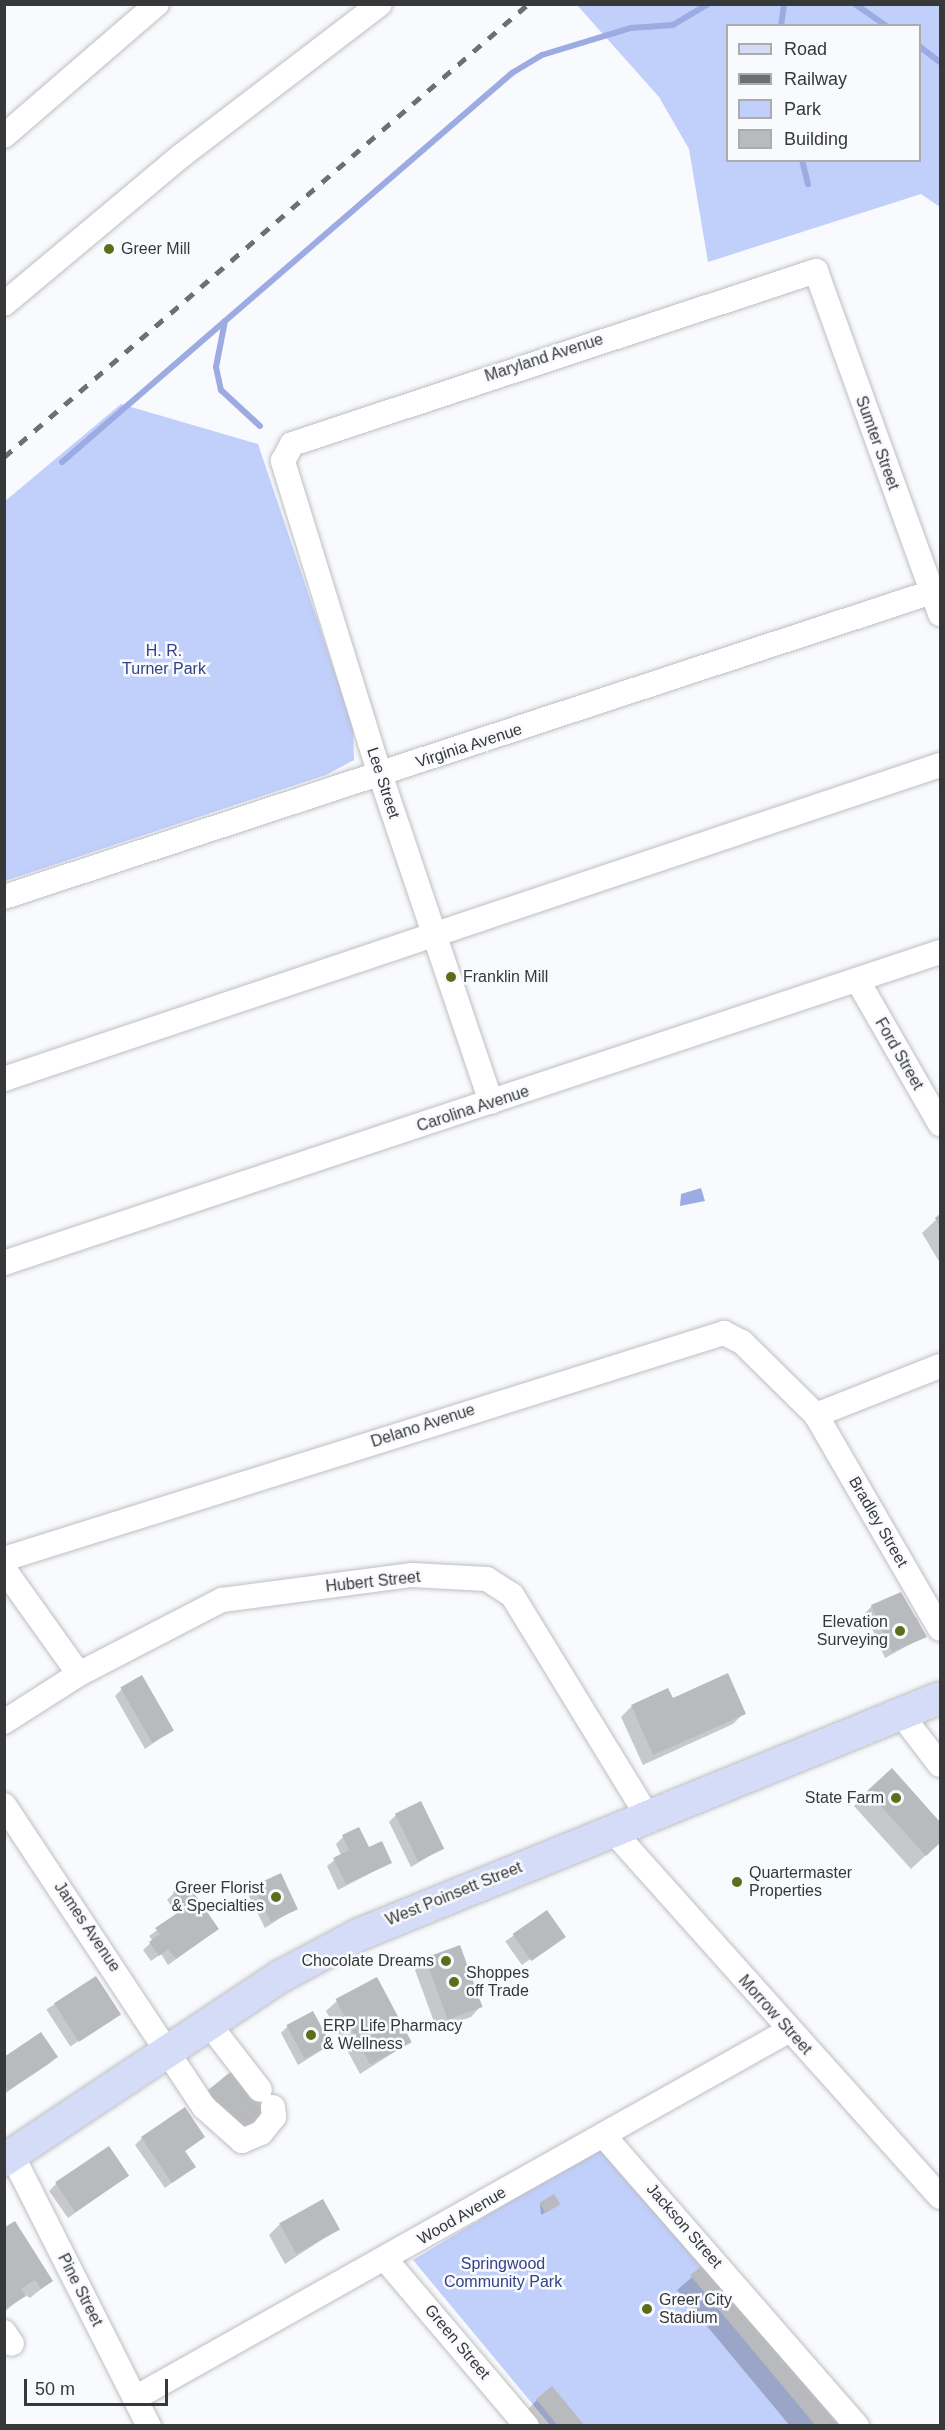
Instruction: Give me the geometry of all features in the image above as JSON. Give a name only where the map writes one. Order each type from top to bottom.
[{"type":"main road","name":"West Poinsett Street","points":[[8,2157],[208,2024],[358,1935],[647,1815],[940,1698]]},
{"type":"street","points":[[6,132],[157,4]]},
{"type":"street","points":[[4,304],[182,156],[380,4]]},
{"type":"street","name":"Maryland Avenue","points":[[283,461],[300,439],[816,271]]},
{"type":"street","name":"Sumter Street","points":[[816,271],[936,603]]},
{"type":"street","name":"Lee Street","points":[[283,461],[380,775],[432,934],[491,1102]]},
{"type":"street","name":"Virginia Avenue","points":[[4,897],[380,775],[936,603]]},
{"type":"street","points":[[4,1078],[940,765]]},
{"type":"street","name":"Carolina Avenue","points":[[4,1263],[859,983],[940,952]]},
{"type":"street","name":"Ford Street","points":[[859,983],[940,1124]]},
{"type":"street","name":"Delano Avenue","points":[[4,1559],[715,1333],[742,1342],[816,1415]]},
{"type":"street","points":[[816,1415],[940,1366]]},
{"type":"street","name":"Bradley Street","points":[[816,1415],[940,1629]]},
{"type":"street","points":[[4,1569],[80,1674]]},
{"type":"street","name":"Hubert Street","points":[[4,1722],[80,1674],[222,1600],[412,1575],[488,1579],[512,1595],[647,1815]]},
{"type":"street","points":[[901,1714],[940,1765]]},
{"type":"street","name":"James Avenue","points":[[4,1805],[169,2050],[204,2108],[232,2137],[242,2141],[261,2133],[274,2117],[267,2098],[208,2024]]},
{"type":"street","name":"Morrow Street","points":[[612,1830],[788,2031],[940,2197]]},
{"type":"street","name":"Wood Avenue","points":[[135,2398],[386,2260],[788,2031]]},
{"type":"street","name":"Jackson Street","points":[[604,2136],[857,2426]]},
{"type":"street","name":"Pine Street","points":[[8,2157],[149,2426]]},
{"type":"street","name":"Green Street","points":[[386,2260],[527,2426]]},
{"type":"green space","points":[[577,5],[940,5],[940,207],[921,194],[708,262],[689,149],[659,97]]},
{"type":"green space","name":"H. R. Turner Park","points":[[121,404],[258,444],[353,726],[354,760],[326,775],[5,881],[4,502]]},
{"type":"green space","name":"Greer City Stadium","points":[[603,2145],[846,2425],[550,2425],[413,2260]]},
{"type":"shaded area","points":[[701,1188],[705,1201],[680,1206],[681,1194]]},
{"type":"building","points":[[940,1214],[940,1227],[935,1218]]},
{"type":"building","points":[[901,1592],[927,1637],[892,1652],[871,1605]]},
{"type":"building","points":[[728,1673],[746,1714],[653,1755],[631,1705],[668,1688],[673,1698]]},
{"type":"building","points":[[142,1675],[174,1730],[152,1743],[120,1688]]},
{"type":"building","points":[[892,1768],[940,1822],[940,1843],[926,1856],[867,1791]]},
{"type":"building","points":[[421,1801],[444,1849],[418,1861],[395,1814]]},
{"type":"building","points":[[359,1827],[369,1847],[382,1841],[392,1863],[346,1884],[333,1858],[349,1850],[342,1835]]},
{"type":"building","name":"Greer Florist & Specialties","points":[[281,1873],[298,1909],[271,1922],[254,1886]]},
{"type":"building","points":[[187,1883],[219,1929],[176,1959],[168,1949],[159,1956],[149,1942],[160,1934],[155,1928],[185,1908],[173,1892]]},
{"type":"building","points":[[547,1910],[566,1937],[532,1961],[513,1934]]},
{"type":"building","name":"Shoppes off Trade","points":[[460,1945],[483,2007],[448,2020],[425,1958]]},
{"type":"building","points":[[96,1976],[121,2015],[79,2042],[54,2003]]},
{"type":"building","points":[[377,1977],[412,2042],[370,2064],[336,1999]]},
{"type":"building","points":[[313,2011],[331,2045],[304,2059],[287,2025]]},
{"type":"building","points":[[41,2032],[58,2057],[7,2091],[4,2057]]},
{"type":"building","points":[[234,2069],[271,2114],[241,2138],[204,2093]]},
{"type":"building","points":[[185,2107],[205,2137],[185,2151],[196,2167],[172,2183],[141,2137]]},
{"type":"building","points":[[109,2146],[129,2176],[75,2212],[55,2182]]},
{"type":"building","points":[[554,2194],[560,2204],[546,2213],[539,2203]]},
{"type":"building","points":[[323,2199],[340,2230],[296,2254],[279,2223]]},
{"type":"building","points":[[15,2221],[53,2281],[41,2289],[35,2280],[21,2289],[26,2296],[5,2309],[5,2227]]},
{"type":"building","points":[[706,2263],[839,2426],[816,2426],[690,2275]]},
{"type":"building","points":[[552,2386],[585,2426],[558,2426],[536,2399]]},
{"type":"waterway","points":[[62,462],[512,73],[542,55],[631,28],[673,25],[708,4]]},
{"type":"waterway","points":[[781,24],[784,4]]},
{"type":"waterway","points":[[855,4],[884,24]]},
{"type":"waterway","points":[[921,48],[940,62]]},
{"type":"waterway","points":[[802,162],[808,184]]},
{"type":"waterway","points":[[225,321],[216,367],[221,390],[260,426]]},
{"type":"railway","points":[[4,457],[528,4]]},
{"type":"place","name":"Greer Mill","points":[[109,249]]},
{"type":"place","name":"Franklin Mill","points":[[451,977]]},
{"type":"place","name":"Elevation Surveying","points":[[900,1631]]},
{"type":"place","name":"State Farm","points":[[896,1798]]},
{"type":"place","name":"Quartermaster Properties","points":[[737,1882]]},
{"type":"place","name":"Greer Florist & Specialties","points":[[276,1897]]},
{"type":"place","name":"Chocolate Dreams","points":[[446,1961]]},
{"type":"place","name":"Shoppes off Trade","points":[[454,1982]]},
{"type":"place","name":"ERP Life Pharmacy & Wellness","points":[[311,2035]]},
{"type":"place","name":"Greer City Stadium","points":[[647,2309]]},
{"type":"park label","name":"Springwood Community Park","points":[[503,2273]]}]
